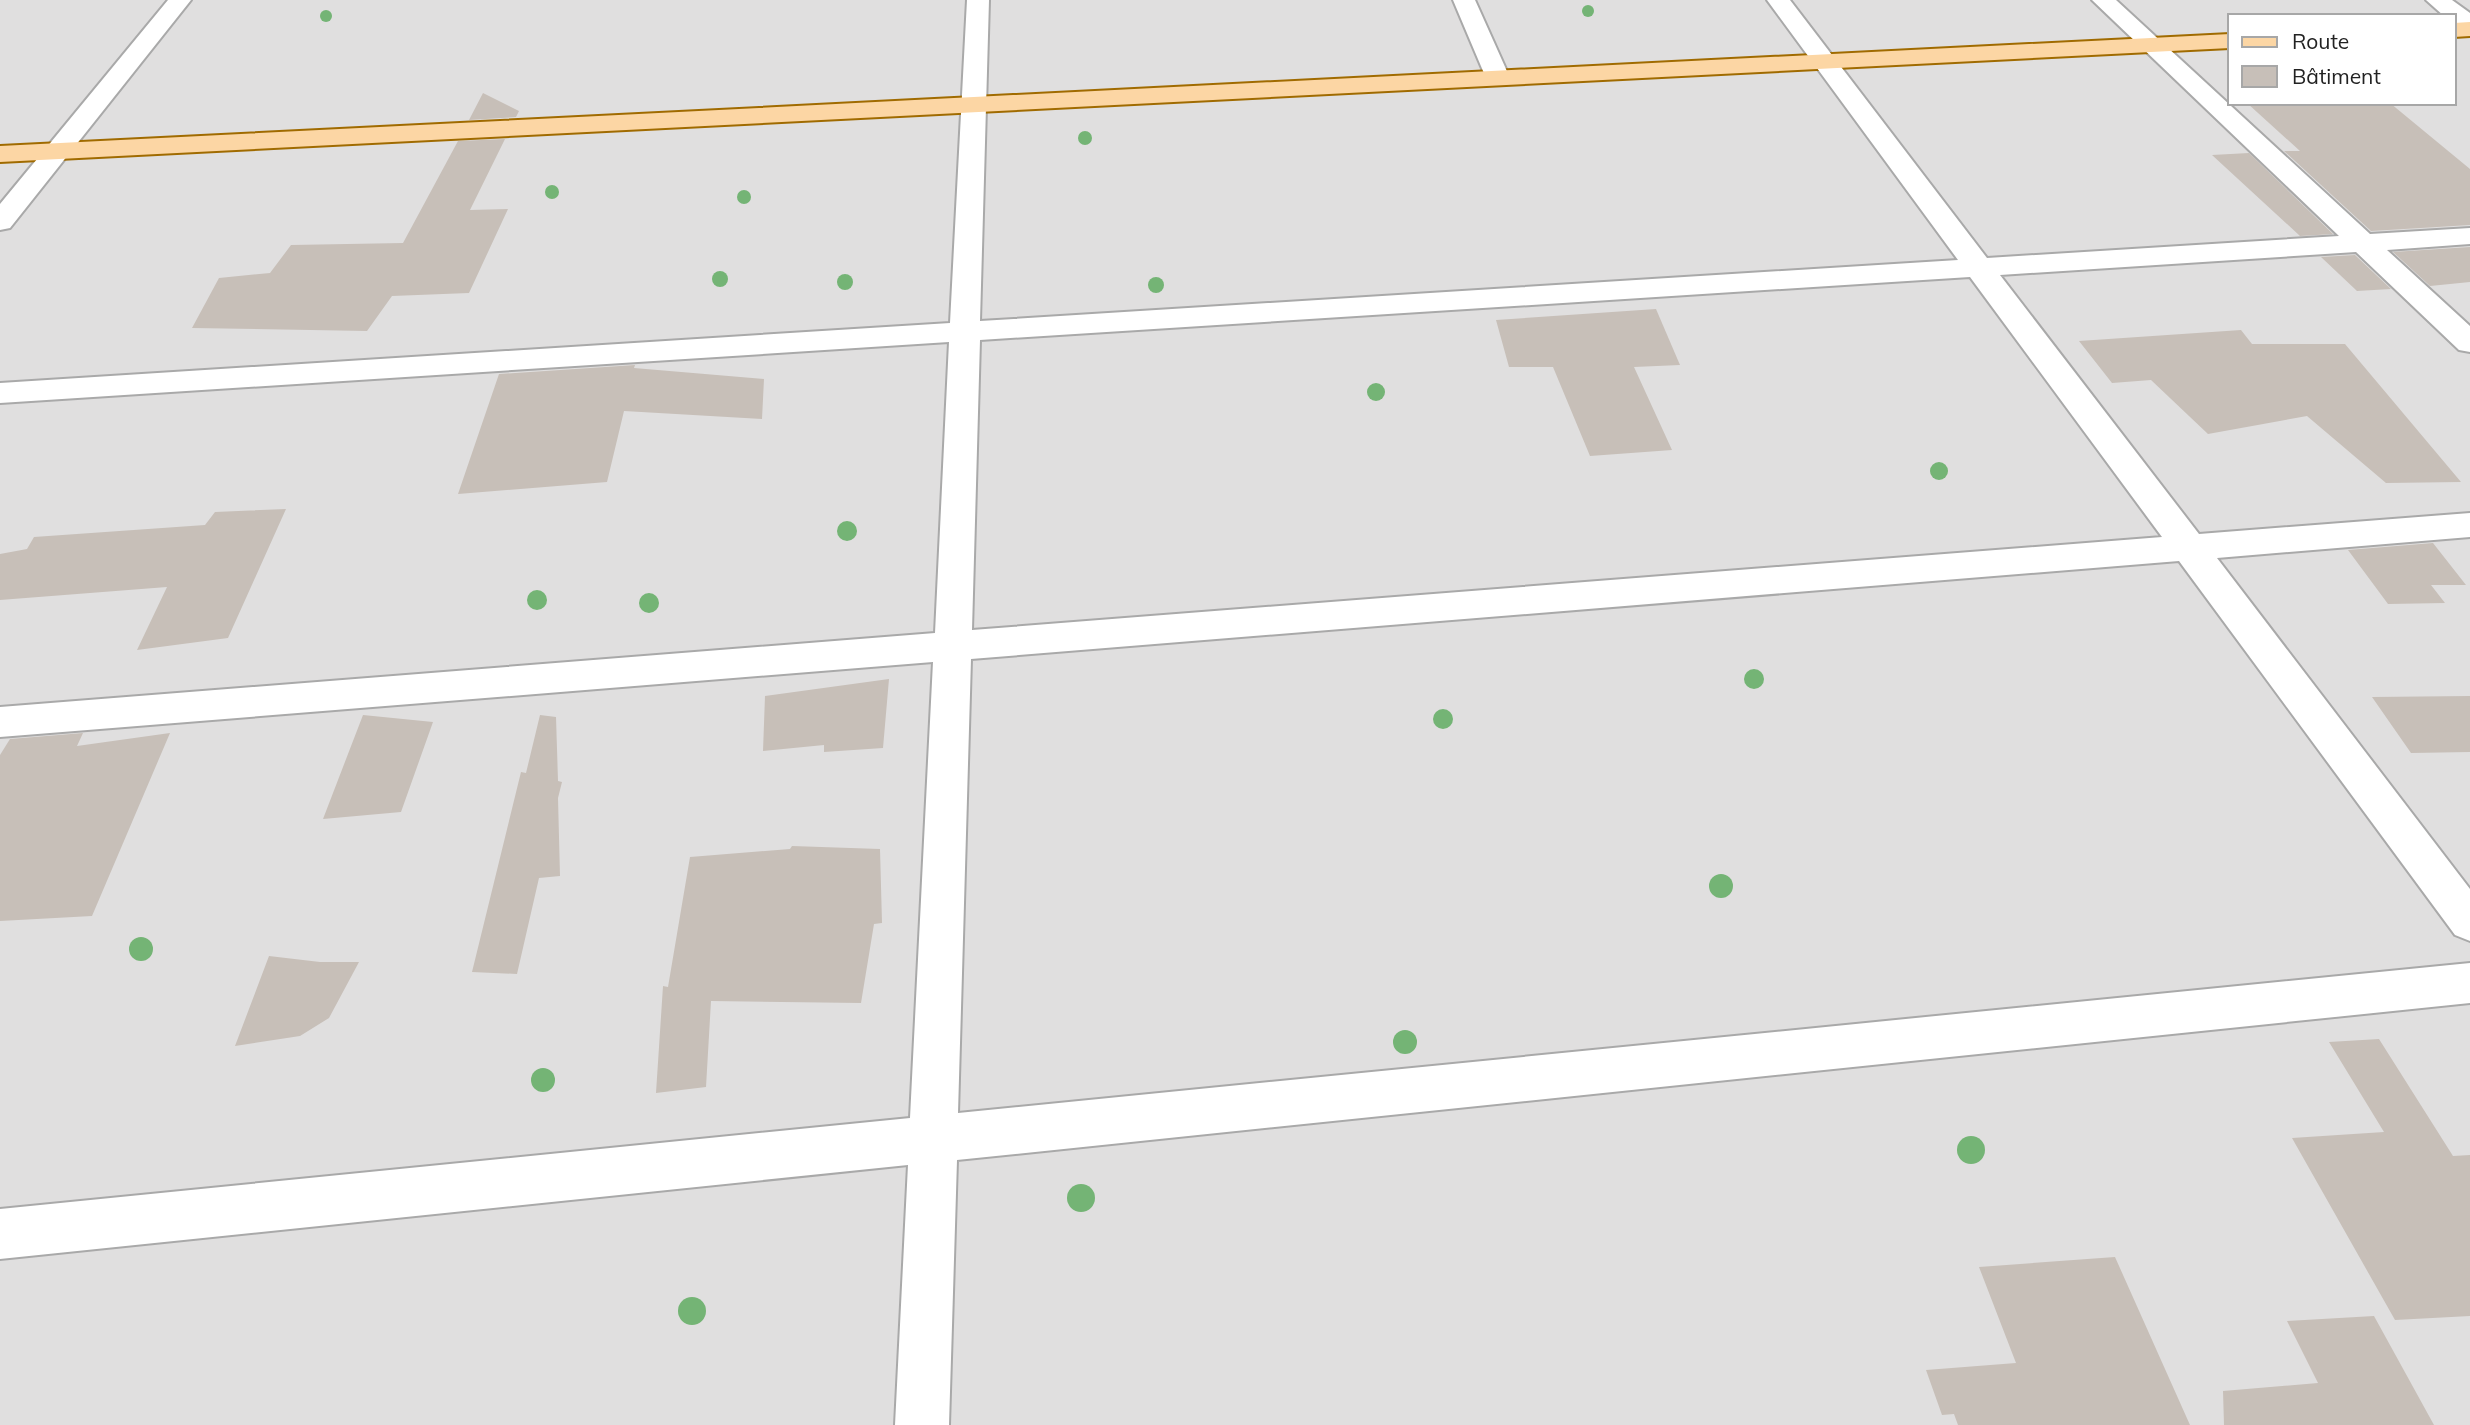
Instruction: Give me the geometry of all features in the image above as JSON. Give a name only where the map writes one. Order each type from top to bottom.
[{"type":"main road","points":[[0,154],[2228,41]]},
{"type":"street","points":[[0,222],[180,0]]},
{"type":"street","points":[[922,1425],[978,0]]},
{"type":"street","points":[[1464,0],[1498,78]]},
{"type":"street","points":[[1778,0],[2470,922]]},
{"type":"street","points":[[2103,0],[2470,343]]},
{"type":"street","points":[[2437,0],[2454,14]]},
{"type":"street","points":[[2456,16],[2470,27]]},
{"type":"street","points":[[0,393],[2470,236]]},
{"type":"street","points":[[0,722],[2470,525]]},
{"type":"street","points":[[0,1234],[2470,983]]},
{"type":"shaded area","points":[[0,0],[2470,0],[2470,1425],[0,1425]]},
{"type":"building","points":[[483,93],[519,111],[516,117],[469,120]]},
{"type":"building","points":[[2249,105],[2392,105],[2470,169],[2470,225],[2371,231],[2284,151],[2300,151]]},
{"type":"building","points":[[505,139],[470,210],[508,209],[469,293],[392,296],[367,331],[192,328],[219,278],[270,273],[291,245],[403,243],[458,141]]},
{"type":"building","points":[[2249,153],[2333,234],[2300,236],[2212,155]]},
{"type":"building","points":[[2470,247],[2470,282],[2430,286],[2393,252]]},
{"type":"building","points":[[2355,255],[2391,289],[2357,291],[2321,257]]},
{"type":"building","points":[[1656,309],[1680,365],[1634,367],[1672,450],[1590,456],[1553,367],[1509,367],[1496,320]]},
{"type":"building","points":[[2241,330],[2252,344],[2345,344],[2461,482],[2386,483],[2307,416],[2208,434],[2151,380],[2112,383],[2079,341]]},
{"type":"building","points":[[635,365],[634,368],[764,379],[762,419],[624,411],[607,482],[458,494],[499,374]]},
{"type":"building","points":[[286,509],[228,638],[137,650],[167,587],[0,600],[0,554],[27,549],[34,537],[205,525],[215,512]]},
{"type":"building","points":[[2433,543],[2466,585],[2431,585],[2445,603],[2388,604],[2348,550]]},
{"type":"building","points":[[889,679],[883,748],[824,752],[824,745],[763,751],[765,696]]},
{"type":"building","points":[[2470,696],[2470,752],[2411,753],[2372,697]]},
{"type":"building","points":[[363,715],[433,722],[401,812],[323,819]]},
{"type":"building","points":[[540,715],[556,717],[558,781],[562,782],[558,798],[560,876],[539,878],[517,974],[472,972],[521,772],[526,773]]},
{"type":"building","points":[[83,733],[77,746],[170,733],[92,916],[0,921],[0,755],[10,739]]},
{"type":"building","points":[[792,846],[880,849],[882,923],[874,924],[861,1003],[711,1001],[706,1087],[656,1093],[663,986],[668,987],[690,857],[790,849]]},
{"type":"building","points":[[269,956],[320,962],[359,962],[329,1018],[300,1036],[235,1046]]},
{"type":"building","points":[[2379,1039],[2453,1156],[2470,1155],[2470,1316],[2395,1320],[2292,1138],[2384,1132],[2329,1042]]},
{"type":"building","points":[[2115,1257],[2190,1425],[1958,1425],[1954,1414],[1942,1415],[1926,1370],[2016,1363],[1979,1267]]},
{"type":"building","points":[[2374,1316],[2434,1425],[2224,1425],[2223,1391],[2318,1383],[2287,1321]]}]
